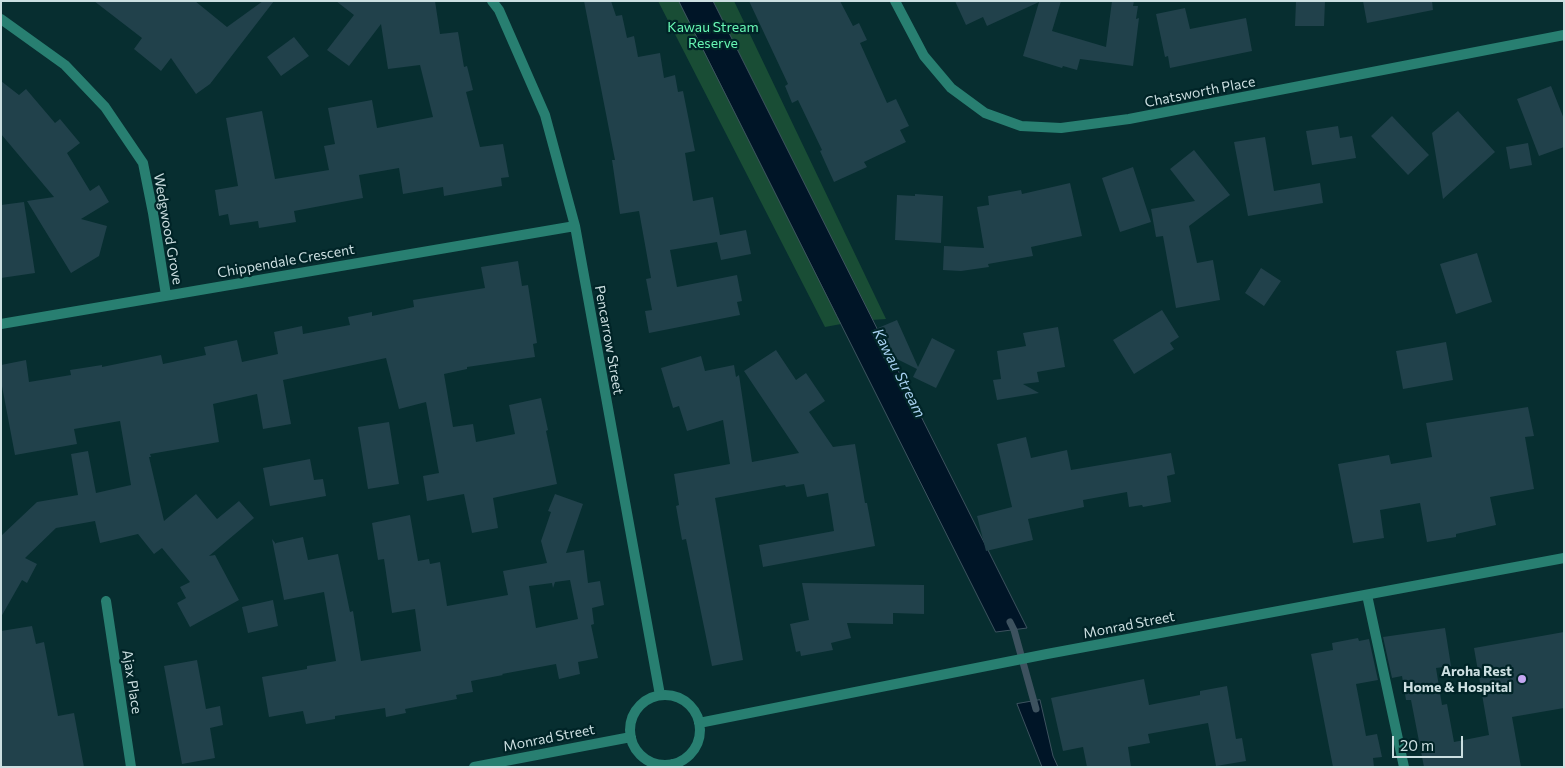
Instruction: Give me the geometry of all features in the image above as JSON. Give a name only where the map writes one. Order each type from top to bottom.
[{"type":"street","name":"Pencarrow Street","points":[[492,1],[499,10],[545,115],[575,226],[660,695]]},
{"type":"street","name":"Chatsworth Place","points":[[895,1],[924,56],[951,88],[985,113],[1021,126],[1051,128],[1129,119],[1564,35]]},
{"type":"street","name":"Wedgwood Grove","points":[[1,19],[65,65],[105,107],[143,163],[166,295]]},
{"type":"street","name":"Chippendale Crescent","points":[[1,324],[575,226]]},
{"type":"street","name":"Monrad Street","points":[[699,723],[1047,654],[1564,558]]},
{"type":"street","points":[[1367,595],[1404,767]]},
{"type":"street","name":"Ajax Place","points":[[106,601],[131,767]]},
{"type":"street","points":[[660,695],[681,698],[690,704],[696,713],[699,723],[700,734],[697,744],[691,753],[673,766],[651,762],[641,756],[634,747],[630,736],[630,725],[640,705],[649,698],[660,695]]},
{"type":"street","name":"Monrad Street","points":[[474,767],[630,736]]},
{"type":"green space","name":"Kawau Stream Reserve","points":[[658,1],[734,1],[886,319],[857,321],[825,327]]},
{"type":"water","points":[[679,1],[713,1],[1027,628],[996,632]]},
{"type":"water","points":[[1040,700],[1053,756],[1058,767],[1042,767],[1017,704]]},
{"type":"building","points":[[94,1],[195,1],[227,27],[263,1],[274,1],[210,84],[196,94],[171,58],[161,71],[134,49],[142,38]]},
{"type":"building","points":[[336,1],[435,1],[440,34],[458,32],[464,67],[467,66],[473,90],[466,92],[480,147],[503,144],[509,177],[501,178],[502,186],[444,196],[443,187],[403,194],[399,168],[359,175],[363,198],[294,211],[296,222],[259,228],[258,221],[230,225],[228,214],[219,216],[215,190],[238,186],[226,118],[262,111],[275,179],[329,170],[324,146],[335,144],[328,108],[372,100],[377,128],[433,117],[420,65],[388,69],[381,24],[349,66],[327,50],[354,15]]},
{"type":"building","points":[[584,1],[611,1],[616,16],[622,15],[627,38],[634,36],[638,57],[660,53],[664,78],[675,75],[678,92],[683,91],[695,151],[685,153],[693,201],[713,197],[720,235],[746,230],[751,254],[721,260],[717,242],[670,250],[677,287],[737,275],[742,301],[737,302],[740,315],[649,333],[645,311],[652,310],[646,279],[651,278],[639,211],[620,214],[612,160],[615,160]]},
{"type":"building","points":[[749,1],[840,1],[853,26],[859,23],[867,40],[860,43],[887,103],[896,99],[909,126],[900,130],[906,142],[864,162],[867,167],[834,182],[820,151],[822,150],[798,100],[792,103],[785,86],[788,84]]},
{"type":"building","points":[[955,1],[1061,1],[1052,31],[1106,47],[1112,1],[1134,1],[1133,6],[1138,6],[1136,19],[1139,18],[1133,66],[1080,59],[1077,70],[1063,66],[1062,68],[1023,56],[1039,2],[987,26],[983,17],[966,25]]},
{"type":"building","points":[[1296,1],[1325,1],[1324,26],[1295,26]]},
{"type":"building","points":[[1363,1],[1432,1],[1433,10],[1367,23]]},
{"type":"building","points":[[1185,8],[1190,29],[1246,18],[1252,51],[1170,68],[1168,56],[1165,57],[1156,14]]},
{"type":"building","points":[[294,37],[309,56],[281,76],[267,57]]},
{"type":"building","points":[[1,81],[19,95],[26,89],[55,123],[60,119],[80,143],[67,153],[90,191],[99,185],[109,202],[81,219],[107,226],[99,256],[71,273],[27,201],[54,197],[1,134]]},
{"type":"building","points":[[1551,86],[1564,119],[1564,147],[1539,156],[1517,99]]},
{"type":"building","points":[[1458,111],[1495,152],[1443,199],[1432,133]]},
{"type":"building","points":[[1392,116],[1429,155],[1408,175],[1371,136]]},
{"type":"building","points":[[1338,126],[1340,138],[1352,136],[1356,158],[1312,165],[1306,131]]},
{"type":"building","points":[[1265,137],[1274,191],[1320,183],[1323,203],[1248,216],[1234,142]]},
{"type":"building","points":[[1528,143],[1532,165],[1510,169],[1506,147]]},
{"type":"building","points":[[1194,150],[1230,195],[1189,226],[1197,263],[1213,260],[1220,300],[1176,308],[1163,236],[1156,237],[1151,209],[1195,201],[1170,169]]},
{"type":"building","points":[[1133,167],[1151,222],[1120,232],[1102,178]]},
{"type":"building","points":[[1070,183],[1082,236],[1031,247],[1033,256],[988,264],[989,267],[961,271],[943,270],[944,246],[984,248],[977,207],[989,205],[988,196],[1021,190],[1022,194]]},
{"type":"building","points":[[915,194],[943,196],[941,243],[895,240],[897,195],[915,196]]},
{"type":"building","points":[[24,202],[35,273],[1,278],[1,205]]},
{"type":"building","points":[[1477,253],[1492,302],[1456,314],[1440,264]]},
{"type":"building","points":[[518,261],[522,286],[528,285],[537,343],[533,344],[535,357],[467,367],[467,369],[444,374],[453,427],[473,424],[476,442],[515,434],[509,405],[541,398],[557,484],[493,498],[498,528],[472,533],[464,494],[427,501],[423,476],[439,473],[426,402],[399,409],[386,358],[283,380],[291,424],[263,429],[257,394],[213,404],[219,442],[150,454],[151,457],[149,457],[164,521],[196,494],[217,519],[239,501],[254,518],[209,556],[215,555],[239,600],[190,627],[177,603],[186,598],[180,587],[190,582],[162,548],[154,554],[138,534],[100,543],[95,521],[56,528],[25,558],[37,564],[27,583],[22,580],[1,617],[1,536],[37,502],[78,495],[71,454],[88,451],[96,493],[131,485],[120,421],[74,429],[77,444],[15,455],[1,381],[1,365],[26,360],[29,382],[71,375],[70,370],[102,365],[102,367],[161,355],[163,364],[206,355],[204,347],[237,340],[242,362],[278,354],[274,332],[302,326],[303,334],[350,325],[348,317],[372,312],[372,316],[414,307],[413,300],[485,288],[481,267]]},
{"type":"building","points":[[1261,268],[1281,281],[1264,306],[1245,293]]},
{"type":"building","points":[[1162,310],[1179,337],[1170,343],[1174,349],[1134,374],[1113,340]]},
{"type":"building","points":[[897,320],[918,367],[932,338],[955,350],[936,388],[913,377],[917,369],[891,356],[884,359],[871,331]]},
{"type":"building","points":[[1058,327],[1065,367],[1037,372],[1039,382],[1023,384],[1039,393],[997,400],[993,380],[1001,379],[997,351],[1026,346],[1023,333]]},
{"type":"building","points":[[1446,342],[1453,380],[1403,389],[1396,351]]},
{"type":"building","points":[[776,350],[796,380],[806,373],[825,401],[809,412],[833,447],[855,444],[865,503],[867,503],[875,546],[763,567],[759,545],[834,531],[828,493],[807,497],[804,484],[786,487],[785,485],[715,498],[743,660],[712,666],[686,539],[682,540],[676,506],[679,505],[674,474],[730,464],[723,420],[687,431],[679,406],[673,408],[661,368],[701,356],[705,371],[734,365],[736,377],[739,375],[752,462],[799,453],[744,371]]},
{"type":"building","points":[[1528,407],[1534,436],[1525,437],[1534,489],[1490,497],[1496,525],[1456,534],[1456,537],[1427,542],[1420,503],[1380,510],[1384,538],[1353,543],[1338,464],[1389,455],[1391,464],[1432,457],[1426,423]]},
{"type":"building","points":[[389,422],[399,484],[368,489],[358,427]]},
{"type":"building","points":[[1026,437],[1031,458],[1067,450],[1071,470],[1171,453],[1175,474],[1167,476],[1171,502],[1143,507],[1142,505],[1129,507],[1127,492],[1083,500],[1084,507],[1028,519],[1033,540],[986,551],[977,516],[1012,507],[997,444]]},
{"type":"building","points":[[310,459],[314,480],[323,479],[326,496],[270,506],[263,468]]},
{"type":"building","points":[[555,494],[583,504],[566,553],[584,550],[588,583],[600,581],[604,605],[592,608],[594,624],[591,625],[598,658],[578,662],[580,674],[559,679],[556,664],[502,674],[471,681],[473,692],[456,695],[457,699],[405,709],[406,713],[386,717],[385,708],[335,716],[335,719],[306,724],[303,711],[269,717],[262,677],[307,669],[307,666],[336,661],[324,592],[284,600],[272,539],[276,544],[303,537],[308,560],[338,554],[350,612],[353,611],[361,661],[421,651],[415,609],[392,613],[384,559],[378,560],[372,523],[410,515],[418,561],[429,559],[430,564],[440,562],[447,606],[508,595],[503,571],[547,563],[541,541],[551,512],[548,511]],"holes":[[[570,580],[578,619],[536,628],[529,586],[552,583],[553,588],[555,582]]]},
{"type":"building","points":[[802,583],[924,585],[924,614],[893,613],[893,624],[847,623],[851,638],[831,643],[833,650],[801,656],[800,651],[796,652],[790,624],[809,620]]},
{"type":"building","points":[[273,600],[278,626],[248,633],[242,607]]},
{"type":"building","points":[[32,626],[36,644],[44,642],[58,716],[74,713],[84,767],[1,767],[1,631]]},
{"type":"building","points":[[1445,628],[1451,666],[1436,668],[1442,705],[1447,704],[1454,742],[1489,735],[1474,648],[1564,632],[1564,708],[1512,717],[1521,767],[1424,767],[1411,700],[1406,700],[1402,676],[1392,678],[1383,637]]},
{"type":"building","points":[[1358,638],[1359,641],[1369,639],[1378,680],[1356,684],[1366,736],[1377,734],[1382,757],[1373,758],[1374,767],[1333,767],[1311,654],[1333,650],[1332,643]]},
{"type":"building","points":[[197,660],[206,709],[220,706],[223,725],[210,728],[215,758],[182,764],[164,666]]},
{"type":"building","points":[[1144,679],[1149,705],[1200,695],[1200,691],[1227,686],[1236,739],[1242,738],[1246,761],[1216,766],[1208,723],[1148,734],[1150,743],[1128,747],[1131,767],[1087,767],[1083,747],[1063,751],[1051,698]]},
{"type":"waterway","name":"Kawau Stream","points":[[1010,622],[1014,630],[1036,709]]},
{"type":"place","name":"Aroha Rest Home & Hospital","points":[[1522,679]]}]
